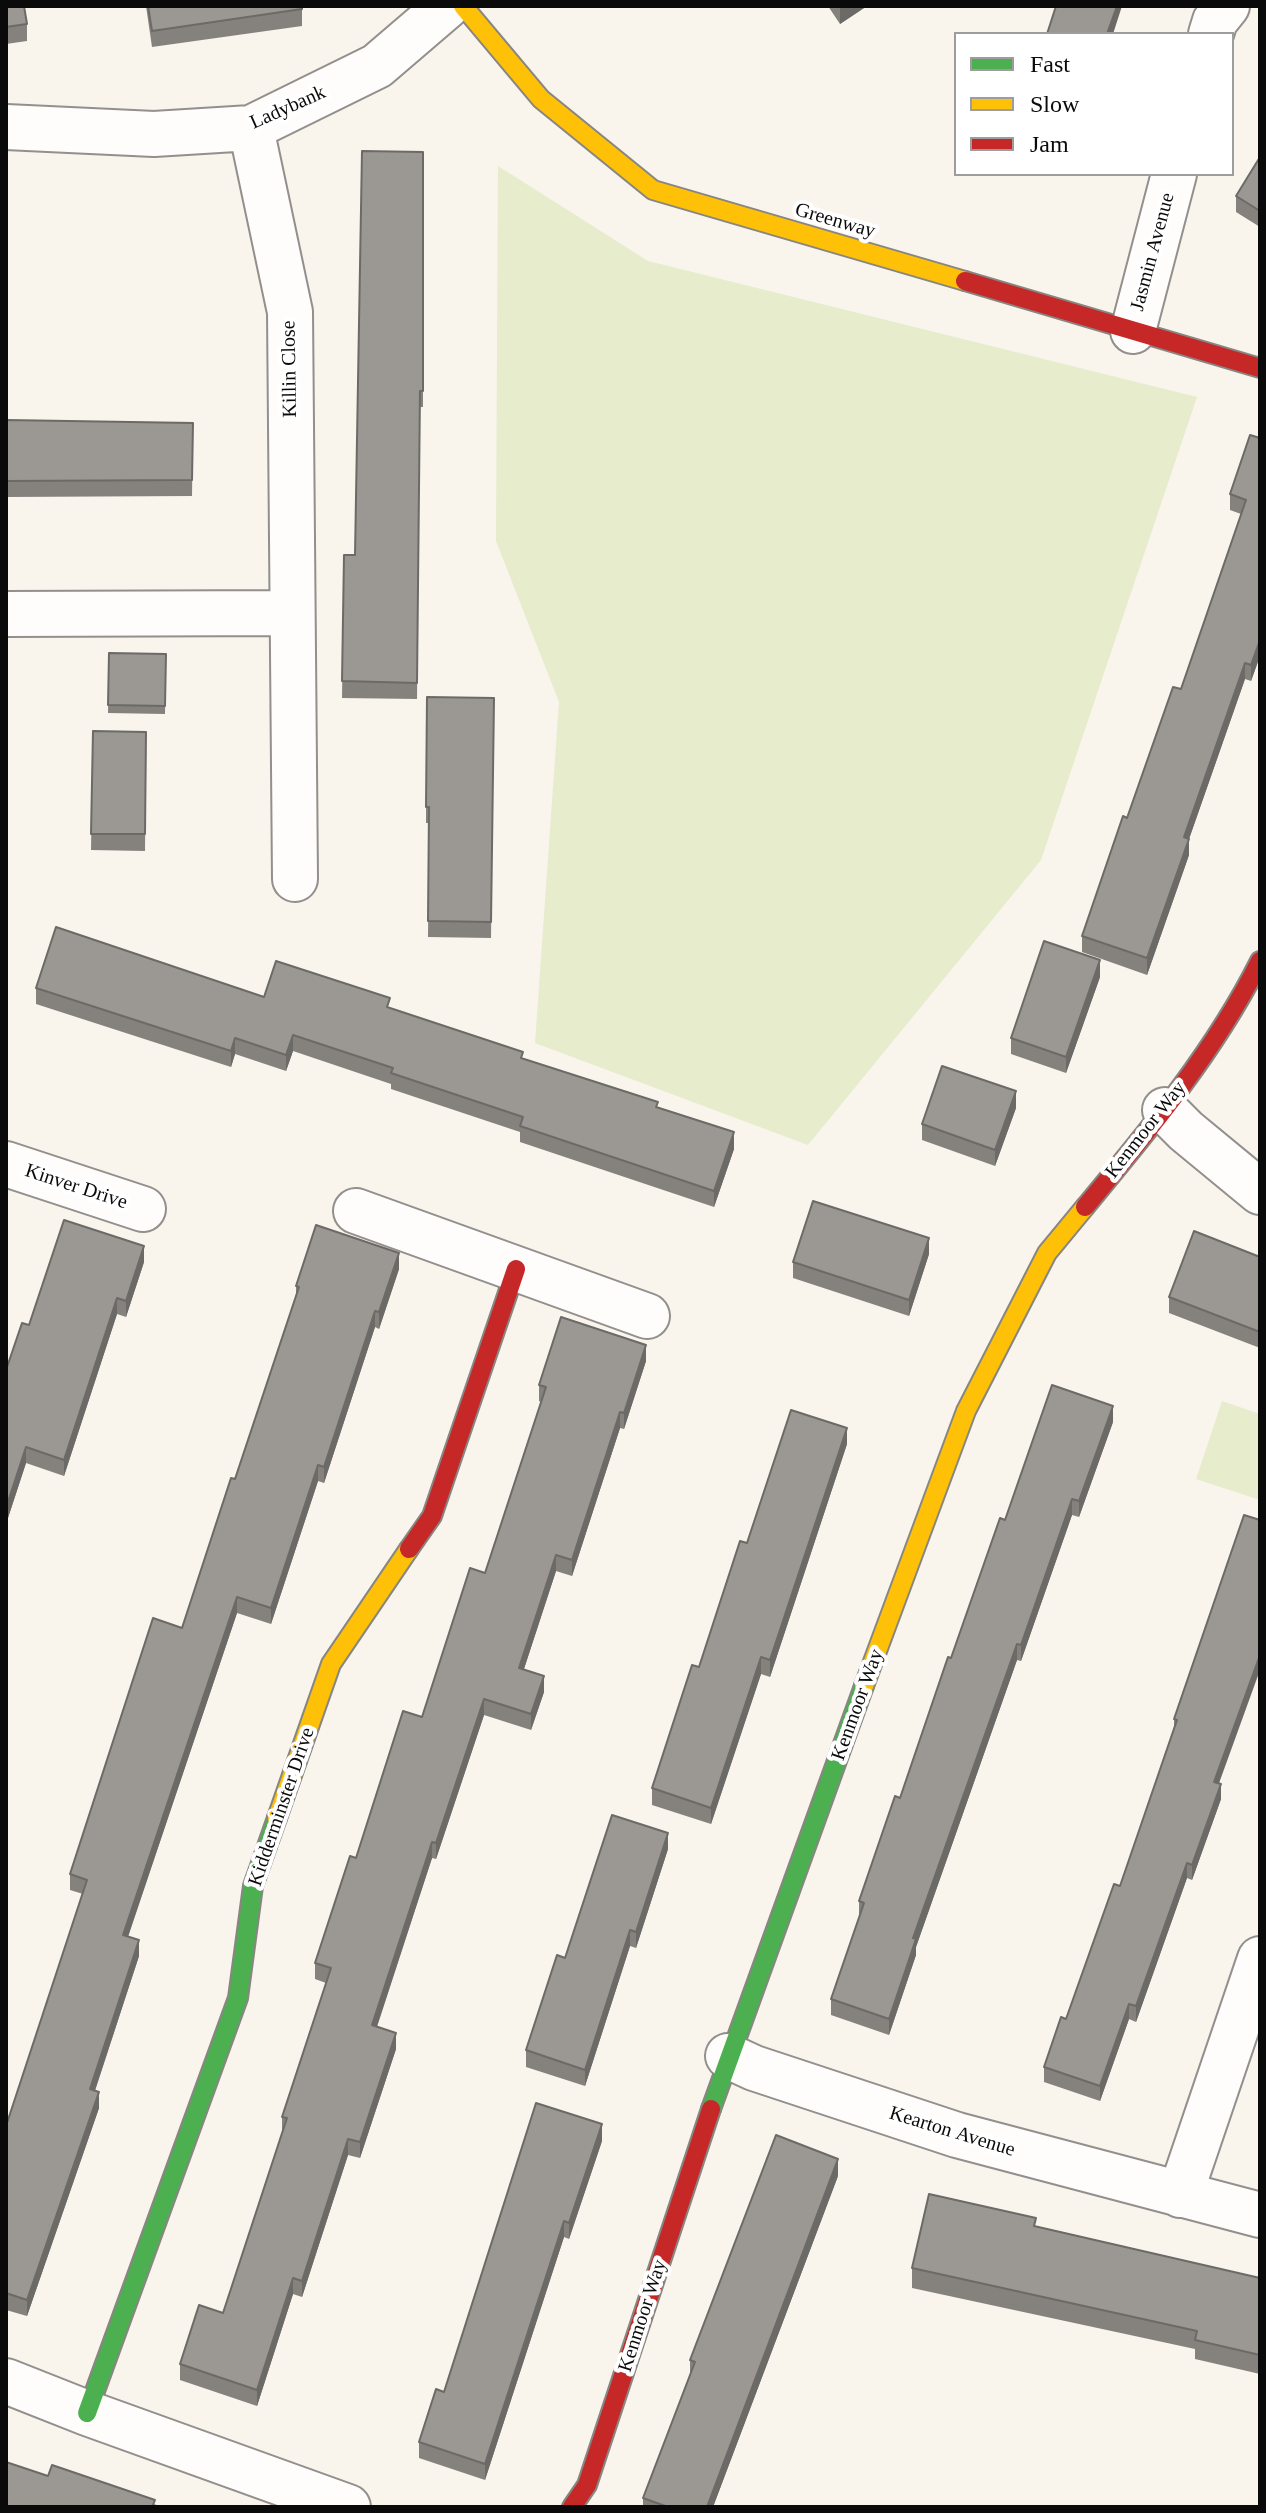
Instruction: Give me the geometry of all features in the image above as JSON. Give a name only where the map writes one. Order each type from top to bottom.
[{"type":"street","name":"Ladybank","points":[[6,127],[154,134],[251,128],[377,66],[447,6]]},
{"type":"street","name":"Greenway","points":[[463,6],[541,99],[653,190],[1260,368]]},
{"type":"street","points":[[1212,32],[1215,21],[1227,6]]},
{"type":"street","name":"Killin Close","points":[[251,128],[290,312],[295,879]]},
{"type":"street","name":"Jasmin Avenue","points":[[1133,331],[1173,176]]},
{"type":"street","points":[[6,614],[292,613]]},
{"type":"street","name":"Kenmoor Way","points":[[572,2507],[587,2485],[728,2056],[966,1411],[1047,1253],[1165,1110],[1244,993],[1260,961]]},
{"type":"street","points":[[1165,1110],[1260,1192]]},
{"type":"street","name":"Kinver Drive","points":[[7,1168],[143,1209]]},
{"type":"street","points":[[356,1211],[647,1316]]},
{"type":"street","name":"Kidderminster Drive","points":[[87,2413],[238,1998],[253,1886],[331,1664],[432,1516],[516,1269]]},
{"type":"street","points":[[1180,2195],[1260,1959]]},
{"type":"street","name":"Kearton Avenue","points":[[728,2056],[754,2068],[957,2135],[1260,2215]]},
{"type":"street","points":[[6,2381],[348,2507]]},
{"type":"green space","points":[[498,166],[648,261],[1197,397],[1041,860],[808,1145],[535,1043],[559,702],[496,541]]},
{"type":"green space","points":[[1222,1401],[1260,1414],[1260,1500],[1196,1479]]},
{"type":"building","points":[[6,6],[24,6],[27,24],[6,27]]},
{"type":"building","points":[[148,6],[302,6],[302,9],[152,31]]},
{"type":"building","points":[[1056,6],[1117,6],[1108,32],[1048,32]]},
{"type":"building","points":[[362,151],[423,152],[423,391],[420,391],[417,683],[342,681],[344,555],[355,555]]},
{"type":"building","points":[[1260,157],[1260,211],[1236,196]]},
{"type":"building","points":[[6,420],[193,423],[192,480],[6,481]]},
{"type":"building","points":[[1250,435],[1260,438],[1260,640],[1251,665],[1245,663],[1184,837],[1189,839],[1147,958],[1082,936],[1123,816],[1127,818],[1173,687],[1181,689],[1246,500],[1230,494]]},
{"type":"building","points":[[109,653],[166,654],[165,706],[108,705]]},
{"type":"building","points":[[427,697],[494,698],[491,922],[428,921]]},
{"type":"building","points":[[93,731],[146,732],[145,834],[91,834]]},
{"type":"building","points":[[56,927],[264,997],[276,961],[390,998],[387,1007],[523,1052],[521,1058],[658,1102],[656,1107],[734,1132],[714,1191],[520,1126],[523,1117],[391,1073],[393,1068],[293,1035],[286,1055],[235,1038],[231,1051],[36,988]]},
{"type":"building","points":[[1044,941],[1100,960],[1066,1057],[1011,1038]]},
{"type":"building","points":[[942,1066],[1016,1091],[995,1150],[922,1124]]},
{"type":"building","points":[[813,1201],[929,1238],[909,1300],[793,1262]]},
{"type":"building","points":[[64,1220],[144,1246],[126,1301],[117,1298],[64,1460],[26,1447],[6,1508],[6,1370],[22,1323],[29,1325]]},
{"type":"building","points":[[316,1225],[399,1253],[379,1312],[375,1311],[324,1467],[318,1465],[271,1608],[237,1597],[123,1935],[139,1940],[90,2089],[99,2092],[27,2300],[6,2293],[6,2126],[87,1880],[70,1874],[153,1618],[182,1628],[299,1287],[296,1286]]},
{"type":"building","points":[[1194,1231],[1260,1257],[1260,1332],[1169,1297]]},
{"type":"building","points":[[561,1317],[646,1345],[624,1413],[620,1412],[572,1560],[556,1555],[519,1668],[544,1676],[531,1714],[484,1699],[436,1843],[432,1842],[372,2025],[396,2033],[360,2142],[348,2139],[302,2281],[293,2278],[257,2390],[180,2364],[199,2305],[223,2313],[287,2118],[282,2117],[331,1968],[315,1963],[350,1856],[356,1858],[403,1711],[422,1717],[470,1568],[485,1573],[546,1387],[539,1385]]},
{"type":"building","points":[[1052,1385],[1113,1406],[1079,1501],[1072,1499],[1021,1645],[1017,1644],[913,1938],[916,1939],[889,2019],[831,1999],[864,1903],[859,1901],[895,1796],[900,1798],[948,1657],[951,1658],[1000,1518],[1005,1520]]},
{"type":"building","points":[[791,1410],[847,1428],[770,1660],[761,1657],[711,1808],[652,1788],[692,1665],[699,1667],[740,1541],[747,1543]]},
{"type":"building","points":[[1244,1515],[1260,1520],[1260,1655],[1214,1782],[1221,1784],[1192,1865],[1187,1863],[1136,2006],[1129,2004],[1100,2086],[1044,2067],[1061,2017],[1066,2019],[1114,1884],[1120,1886]]},
{"type":"building","points":[[612,1815],[668,1833],[636,1932],[630,1930],[585,2070],[526,2050],[557,1955],[565,1958]]},
{"type":"building","points":[[536,2103],[602,2124],[569,2223],[564,2221],[485,2464],[419,2442],[436,2389],[444,2392]]},
{"type":"building","points":[[776,2135],[838,2159],[707,2507],[668,2507],[643,2498],[695,2362],[690,2360]]},
{"type":"building","points":[[929,2194],[1036,2218],[1034,2226],[1260,2278],[1260,2355],[1195,2340],[1197,2331],[912,2268]]},
{"type":"building","points":[[6,2462],[48,2476],[52,2465],[155,2500],[153,2505],[160,2507],[6,2507]]},
{"type":"traffic: fast","points":[[711,2109],[864,1686]]},
{"type":"traffic: fast","points":[[87,2413],[238,1998],[253,1886],[277,1818]]},
{"type":"traffic: slow","points":[[463,6],[541,99],[653,190],[965,281]]},
{"type":"traffic: slow","points":[[864,1686],[966,1411],[1047,1253],[1085,1207]]},
{"type":"traffic: slow","points":[[277,1818],[331,1664],[409,1549]]},
{"type":"traffic: jam","points":[[965,281],[1260,368]]},
{"type":"traffic: jam","points":[[1085,1207],[1202,1058],[1260,961]]},
{"type":"traffic: jam","points":[[409,1549],[432,1516],[516,1269]]},
{"type":"traffic: jam","points":[[572,2507],[587,2485],[711,2109]]}]
